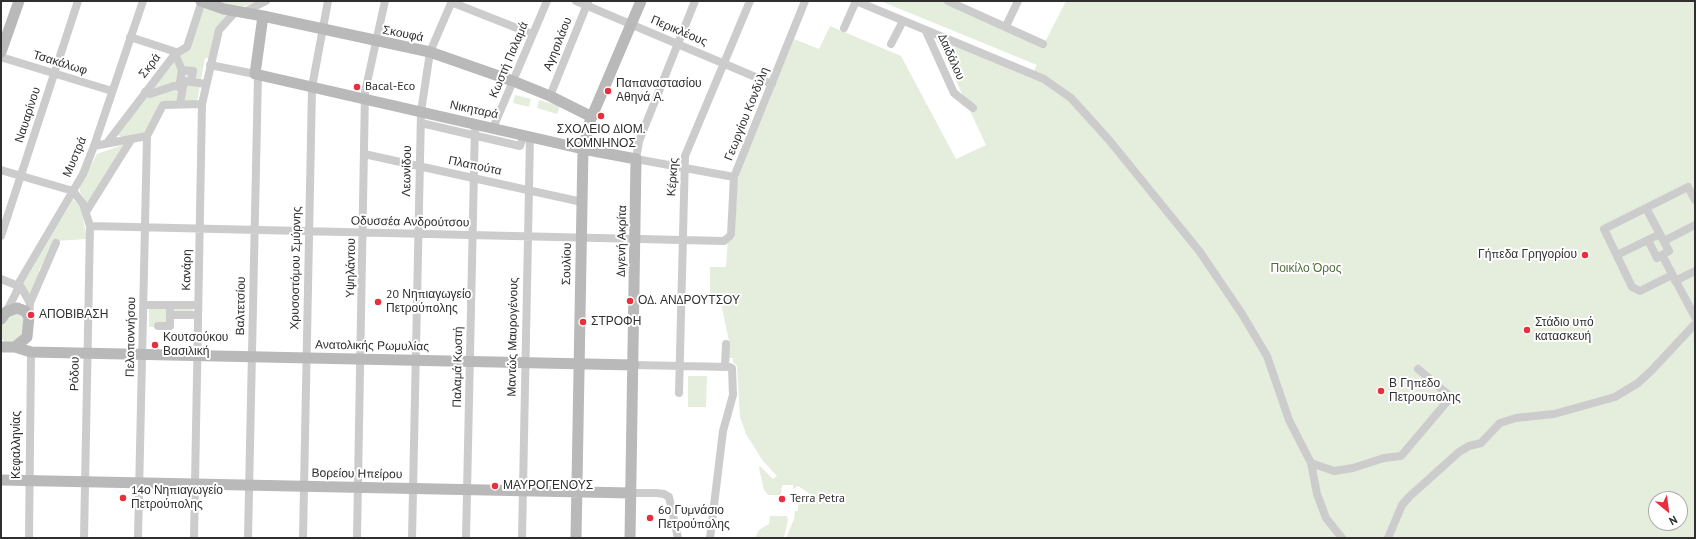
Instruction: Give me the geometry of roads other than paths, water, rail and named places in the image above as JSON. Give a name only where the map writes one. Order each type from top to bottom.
[{"type":"street","points":[[1,52],[19,1]]},
{"type":"street","name":"Ναυαρίνου","points":[[1,236],[78,1]]},
{"type":"street","name":"Μυστρά","points":[[3,315],[35,255],[83,174],[94,146],[143,1]]},
{"type":"street","name":"Σκουφά","points":[[202,1],[224,9],[322,28],[376,42],[430,52],[513,81],[550,96],[592,117]]},
{"type":"street","name":"Σκρά","points":[[107,143],[176,53],[187,47],[202,1]]},
{"type":"street","points":[[240,11],[266,1]]},
{"type":"street","name":"Χρυσοστόμου Σμύρνης","points":[[303,538],[312,87],[328,1]]},
{"type":"street","name":"Υψηλάντου","points":[[357,538],[364,99],[385,1]]},
{"type":"street","points":[[452,1],[532,34]]},
{"type":"street","name":"Λεωνίδου","points":[[412,538],[421,117],[430,52],[452,1]]},
{"type":"street","name":"Κωστή Παλαμά","points":[[503,142],[497,132],[513,81],[547,1]]},
{"type":"street","name":"Περικλέους","points":[[576,1],[588,3],[677,44],[772,84]]},
{"type":"street","name":"Σουλίου","points":[[576,538],[582,149],[592,117],[642,1]]},
{"type":"street","name":"Διγενή Ακρίτα","points":[[630,538],[634,365],[636,159],[639,141],[695,1]]},
{"type":"street","name":"Κέρκης","points":[[679,393],[685,156],[750,1]]},
{"type":"street","name":"Γεωργίου Κονδύλη","points":[[729,239],[731,236],[734,177],[804,1]]},
{"type":"street","points":[[844,28],[856,1],[867,3],[926,31],[1044,79],[1071,98],[1109,140],[1200,252],[1242,314],[1267,356],[1290,420],[1311,463],[1317,494],[1326,518],[1342,538]]},
{"type":"street","points":[[948,1],[964,4],[1043,44]]},
{"type":"street","points":[[1006,26],[1018,1]]},
{"type":"street","name":"Αγησιλάου","points":[[550,96],[588,3]]},
{"type":"street","name":"Κανάρη","points":[[194,538],[202,104],[219,30],[240,11]]},
{"type":"street","points":[[256,74],[264,16]]},
{"type":"street","points":[[891,44],[903,21]]},
{"type":"street","name":"Δαιδάλου","points":[[926,31],[954,93],[973,108]]},
{"type":"street","points":[[130,37],[176,53],[182,70],[180,104]]},
{"type":"street","name":"Τσακάλωφ","points":[[1,57],[112,91]]},
{"type":"street","name":"Νικηταρά","points":[[210,65],[364,99],[421,117],[462,127],[475,135],[497,132]]},
{"type":"street","points":[[182,70],[193,71],[191,82]]},
{"type":"street","name":"Βαλτετσίου","points":[[248,538],[256,74]]},
{"type":"street","points":[[181,87],[184,81],[206,84]]},
{"type":"street","points":[[145,92],[150,94],[174,86],[181,87]]},
{"type":"street","points":[[94,146],[147,136],[163,105],[202,104]]},
{"type":"street","name":"Νικηταρά","points":[[462,127],[475,124],[497,132],[525,139],[684,166],[734,177]]},
{"type":"street","name":"Παλαμά Κωστή","points":[[466,538],[475,124]]},
{"type":"street","name":"Πελοποννήσου","points":[[138,538],[147,136]]},
{"type":"street","name":"Νικηταρά","points":[[503,142],[525,139]]},
{"type":"street","name":"Μαντώς Μαυρογένους","points":[[522,538],[524,362],[529,190],[525,139]]},
{"type":"street","points":[[86,212],[130,140]]},
{"type":"street","name":"Πλαπούτα","points":[[364,154],[582,202]]},
{"type":"street","points":[[1,170],[73,191]]},
{"type":"street","points":[[1695,200],[1688,187],[1604,229],[1632,288],[1640,291],[1695,272]]},
{"type":"street","name":"Ρόδου","points":[[73,191],[86,212],[90,226],[84,538]]},
{"type":"street","points":[[1646,208],[1669,251],[1657,258],[1648,240]]},
{"type":"street","points":[[1616,255],[1648,240],[1662,237],[1695,225]]},
{"type":"street","name":"Οδυσσέα Ανδρούτσου","points":[[90,226],[724,241],[729,239]]},
{"type":"street","points":[[6,346],[27,337],[30,303],[56,243]]},
{"type":"street","points":[[35,255],[47,261]]},
{"type":"street","points":[[1662,255],[1695,317]]},
{"type":"street","points":[[1,279],[18,285],[24,290],[30,303]]},
{"type":"street","points":[[144,305],[198,306]]},
{"type":"street","points":[[158,326],[170,326],[170,305]]},
{"type":"street","points":[[3,315],[12,308],[22,309],[29,317]]},
{"type":"street","points":[[170,315],[192,315]]},
{"type":"street","points":[[1388,538],[1402,505],[1410,496],[1459,452],[1469,446],[1481,443],[1500,422],[1516,418],[1554,414],[1614,397],[1638,383],[1695,324]]},
{"type":"street","points":[[710,538],[723,431],[733,395],[732,370],[728,367],[726,344]]},
{"type":"street","name":"Ανατολικής Ρωμυλίας","points":[[6,346],[31,352],[728,367]]},
{"type":"street","name":"Κεφαλληνίας","points":[[29,538],[31,352]]},
{"type":"street","points":[[1311,463],[1334,471],[1353,468],[1384,458],[1401,456],[1451,397],[1418,369]]},
{"type":"street","name":"Βορείου Ηπείρου","points":[[1,480],[656,493],[669,498],[678,538]]},
{"type":"place","name":"Bacal-Eco","points":[[357,87]]},
{"type":"place","name":"Παπαναστασίου Αθηνά Α.","points":[[608,91]]},
{"type":"place","name":"ΣΧΟΛΕΙΟ ΔΙΟΜ. ΚΟΜΝΗΝΟΣ","points":[[601,116]]},
{"type":"place","name":"Γήπεδα Γρηγορίου","points":[[1585,255]]},
{"type":"place","name":"ΟΔ. ΑΝΔΡΟΥΤΣΟΥ","points":[[630,301]]},
{"type":"place","name":"20 Νηπιαγωγείο Πετρούπολης","points":[[378,302]]},
{"type":"place","name":"ΑΠΟΒΙΒΑΣΗ","points":[[31,315]]},
{"type":"place","name":"ΣΤΡΟΦΗ","points":[[583,322]]},
{"type":"place","name":"Στάδιο υπό κατασκευή","points":[[1527,330]]},
{"type":"place","name":"Κουτσούκου Βασιλική","points":[[155,345]]},
{"type":"place","name":"Β Γηπεδο Πετρουπολης","points":[[1381,391]]},
{"type":"place","name":"ΜΑΥΡΟΓΕΝΟΥΣ","points":[[495,486]]},
{"type":"place","name":"14ο Νηπιαγωγείο Πετρούπολης","points":[[123,498]]},
{"type":"place","name":"Terra Petra","points":[[782,499]]},
{"type":"place","name":"6ο Γυμνάσιο Πετρούπολης","points":[[650,518]]},
{"type":"park label","name":"Ποικίλο Όρος","points":[[1306,269]]}]
